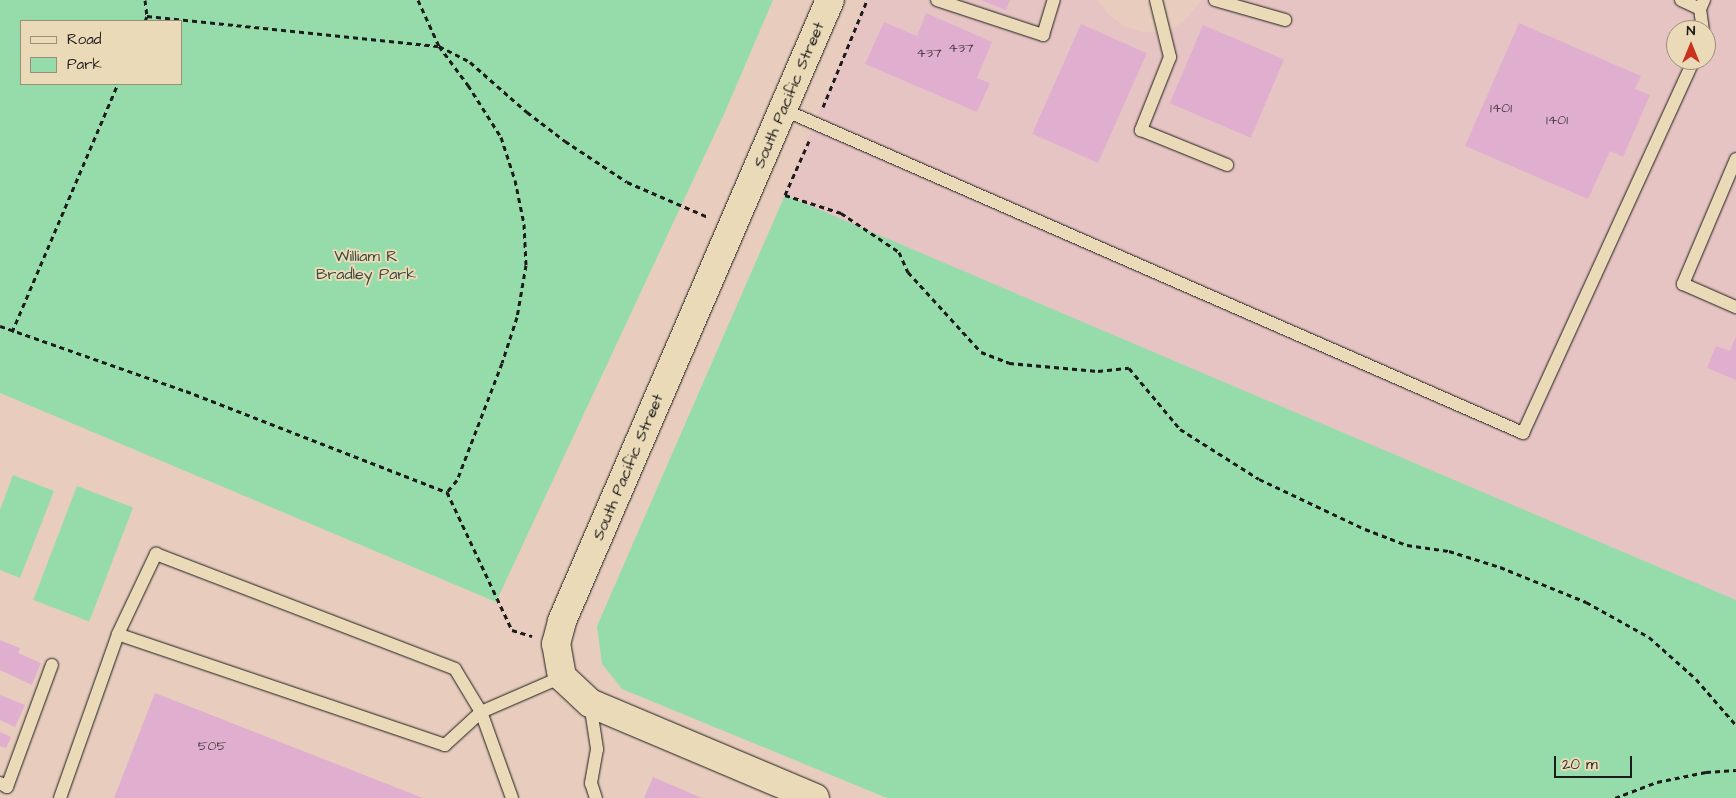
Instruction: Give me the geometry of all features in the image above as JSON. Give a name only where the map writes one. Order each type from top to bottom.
[{"type":"street","name":"South Pacific Street","points":[[562,677],[556,644],[562,621],[830,0]]},
{"type":"street","points":[[562,677],[590,703],[816,798]]},
{"type":"lane","points":[[937,0],[1043,35],[1054,0]]},
{"type":"lane","points":[[1156,0],[1170,57],[1141,130],[1227,165]]},
{"type":"lane","points":[[1216,0],[1284,20]]},
{"type":"lane","points":[[1681,0],[1702,5],[1703,20]]},
{"type":"lane","points":[[782,109],[1523,433],[1689,70]]},
{"type":"lane","points":[[1736,159],[1683,284],[1736,307]]},
{"type":"lane","points":[[60,798],[118,634],[156,554],[455,670],[481,712],[512,798]]},
{"type":"lane","points":[[118,634],[445,745],[481,712],[562,677]]},
{"type":"lane","points":[[0,783],[8,787],[52,665]]},
{"type":"lane","points":[[590,703],[597,749],[591,783],[596,798]]},
{"type":"path","points":[[145,0],[147,16],[145,20]]},
{"type":"path","points":[[418,0],[439,46],[468,85],[501,137],[515,180],[524,224],[526,265],[517,318],[502,363],[457,480],[447,492]]},
{"type":"path","points":[[867,0],[785,195],[841,213],[899,252],[908,272],[981,352],[1009,363],[1098,371],[1129,368],[1180,429],[1259,479],[1365,529],[1407,545],[1449,551],[1500,567],[1586,602],[1649,638],[1696,679],[1736,724]]},
{"type":"path","points":[[147,16],[439,46],[470,62],[527,112],[565,142],[628,182],[732,227]]},
{"type":"path","points":[[12,332],[118,85]]},
{"type":"path","points":[[0,326],[12,332],[186,390],[447,492],[512,630],[556,644]]},
{"type":"path","points":[[1615,798],[1657,782],[1706,772],[1736,770]]},
{"type":"shaded area","points":[[866,0],[1098,0],[1107,13],[1124,26],[1143,32],[1165,32],[1183,22],[1202,0],[1736,0],[1736,601],[782,199]]},
{"type":"green space","name":"William R Bradley Park","points":[[0,0],[773,0],[725,112],[496,602],[0,393]]},
{"type":"green space","points":[[785,195],[1736,600],[1736,798],[887,798],[622,689],[602,664],[597,626]]},
{"type":"green space","points":[[13,475],[54,491],[20,578],[0,570],[0,510]]},
{"type":"green space","points":[[77,486],[133,508],[89,621],[33,600]]},
{"type":"building","points":[[981,0],[1010,0],[1006,10]]},
{"type":"building","points":[[926,13],[992,42],[977,78],[990,83],[977,112],[865,64],[884,22],[917,36]]},
{"type":"building","points":[[1519,23],[1641,76],[1635,89],[1650,95],[1623,157],[1610,151],[1588,199],[1465,146]]},
{"type":"building","points":[[1081,24],[1147,53],[1098,163],[1032,134]]},
{"type":"building","points":[[1203,25],[1284,59],[1251,138],[1170,103]]},
{"type":"building","points":[[1736,336],[1736,380],[1707,368],[1716,346],[1730,351]]},
{"type":"building","points":[[0,640],[20,648],[18,653],[41,663],[32,685],[0,670]]},
{"type":"building","points":[[155,693],[423,798],[114,798]]},
{"type":"building","points":[[0,695],[25,705],[15,727],[0,720]]},
{"type":"building","points":[[0,732],[11,737],[6,748],[0,746]]},
{"type":"building","points":[[653,777],[702,798],[644,798]]}]
